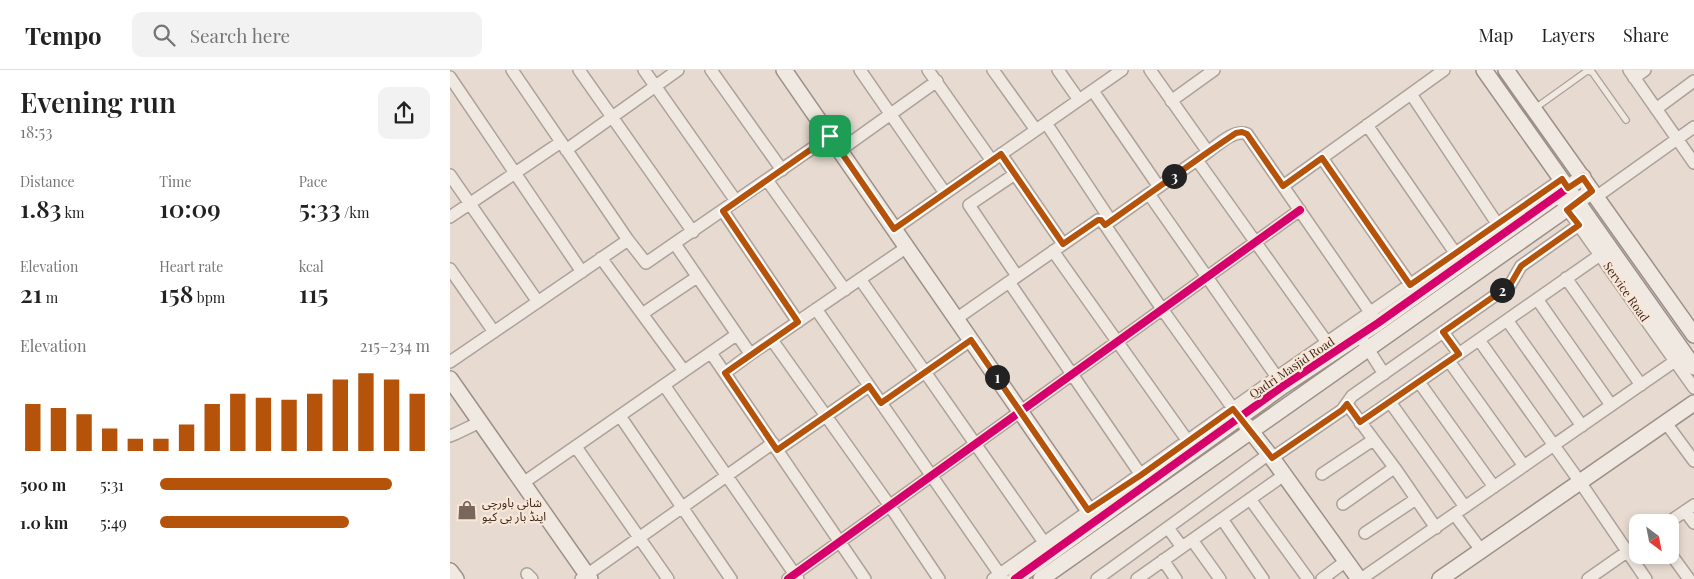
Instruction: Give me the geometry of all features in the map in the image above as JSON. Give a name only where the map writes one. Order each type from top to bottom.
[{"type":"street","points":[[512,70],[628,240],[646,263],[830,136]]},
{"type":"street","points":[[579,70],[693,232]]},
{"type":"street","points":[[644,70],[736,201]]},
{"type":"street","points":[[450,216],[515,173],[612,117],[678,70]]},
{"type":"street","points":[[712,70],[782,170]]},
{"type":"street","points":[[784,70],[1092,516]]},
{"type":"street","points":[[860,70],[945,193]]},
{"type":"street","points":[[993,70],[1036,130]]},
{"type":"street","points":[[1058,70],[1078,100]]},
{"type":"street","points":[[894,229],[1122,70]]},
{"type":"street","points":[[1150,70],[1208,152]]},
{"type":"street","points":[[1171,101],[1214,70]]},
{"type":"street","points":[[1283,186],[1444,70]]},
{"type":"street","points":[[1484,70],[1573,206],[1694,367]]},
{"type":"street","points":[[1506,70],[1694,335]]},
{"type":"street","points":[[1645,70],[1631,74],[1694,164]]},
{"type":"street","points":[[839,151],[891,114],[933,74],[996,158],[1015,174],[1063,244]]},
{"type":"street","points":[[450,78],[582,272]]},
{"type":"street","points":[[1656,109],[1694,82]]},
{"type":"street","points":[[1093,91],[1159,187]]},
{"type":"street","points":[[1411,94],[1501,228]]},
{"type":"street","points":[[1046,123],[1162,310],[1360,579],[1675,361]]},
{"type":"street","points":[[1367,125],[1459,258]]},
{"type":"street","points":[[1041,579],[1573,206],[1677,140],[1694,127]]},
{"type":"street","points":[[1108,223],[1208,152],[1236,133],[1242,132],[1247,134],[1375,318],[1331,348],[1197,160]]},
{"type":"street","points":[[1322,158],[1414,290]]},
{"type":"street","points":[[1015,174],[969,205],[1072,374],[1144,480]]},
{"type":"street","points":[[450,175],[538,302]]},
{"type":"street","name":"Qadri Masjid Road","points":[[1025,576],[1048,547],[1280,382],[1331,348],[1360,336],[1375,318],[1501,228],[1563,188],[1583,178]]},
{"type":"street","points":[[767,180],[844,290]]},
{"type":"street","points":[[1149,194],[1280,382]]},
{"type":"street","name":"Service Road","points":[[1573,206],[1579,225],[1694,388]]},
{"type":"street","points":[[664,385],[794,577],[1300,210]]},
{"type":"street","points":[[723,211],[798,322]]},
{"type":"street","points":[[956,319],[1098,220],[1108,223]]},
{"type":"street","points":[[1097,579],[1271,456],[1342,410],[1352,396],[1510,285],[1521,266],[1579,225]]},
{"type":"street","points":[[450,362],[628,240]]},
{"type":"street","points":[[675,244],[736,335],[749,352],[752,353]]},
{"type":"street","points":[[725,373],[906,247]]},
{"type":"street","points":[[1053,251],[1191,446]]},
{"type":"street","points":[[1360,422],[1600,255]]},
{"type":"street","points":[[601,258],[684,371]]},
{"type":"street","points":[[450,269],[494,332]]},
{"type":"street","points":[[642,314],[697,277]]},
{"type":"street","points":[[1566,278],[1640,385]]},
{"type":"street","points":[[816,309],[932,476],[999,577],[1048,547],[860,279]]},
{"type":"street","points":[[1537,299],[1611,405]]},
{"type":"street","points":[[1507,320],[1582,426]]},
{"type":"street","points":[[1443,332],[1459,354]]},
{"type":"street","points":[[523,483],[736,335]]},
{"type":"street","points":[[1360,336],[1384,374]]},
{"type":"street","points":[[772,340],[890,506],[939,579]]},
{"type":"street","points":[[881,403],[971,340]]},
{"type":"street","points":[[1479,340],[1646,579]]},
{"type":"street","points":[[711,352],[865,579]]},
{"type":"street","points":[[1449,361],[1524,466]]},
{"type":"street","points":[[450,380],[523,483],[586,578],[727,476],[826,416],[869,386]]},
{"type":"street","points":[[1419,382],[1494,487]]},
{"type":"street","points":[[1390,402],[1465,507]]},
{"type":"street","points":[[1347,404],[1436,528]]},
{"type":"street","points":[[1440,579],[1694,404]]},
{"type":"street","points":[[620,416],[731,579]]},
{"type":"street","points":[[450,436],[480,422]]},
{"type":"street","points":[[1666,423],[1694,461]]},
{"type":"street","points":[[1322,474],[1374,440]]},
{"type":"street","points":[[576,447],[668,579]]},
{"type":"street","points":[[1343,504],[1394,468]]},
{"type":"street","points":[[1137,579],[1284,475]]},
{"type":"street","points":[[1250,499],[1308,579]]},
{"type":"street","points":[[1365,533],[1416,499]]},
{"type":"street","points":[[1679,515],[1690,508],[1694,523]]},
{"type":"street","points":[[1454,515],[1481,550]]},
{"type":"street","points":[[1222,519],[1263,579]]},
{"type":"street","points":[[1168,528],[1182,547]]},
{"type":"street","points":[[1192,540],[1220,579]]},
{"type":"street","points":[[1595,577],[1627,552]]},
{"type":"street","points":[[1163,560],[1176,579]]},
{"type":"street","points":[[1322,579],[1346,561]]},
{"type":"street","points":[[1678,564],[1689,579]]},
{"type":"street","points":[[450,571],[456,579]]},
{"type":"lane","points":[[1534,109],[1589,71],[1592,72],[1626,120]]},
{"type":"cycle path","points":[[1015,579],[1283,386],[1378,323],[1583,177]]},
{"type":"cycle path","points":[[788,579],[1300,210]]},
{"type":"place","name":"شانی باورچی اینڈ بار بی کیو","points":[[467,510]]},
{"type":"route","points":[[1242,132],[1247,134],[1283,186],[1322,158],[1410,285],[1562,179],[1568,188],[1583,178],[1592,191],[1567,210],[1579,225],[1521,266],[1510,285],[1443,332],[1459,354],[1360,422],[1347,404],[1342,410],[1272,458],[1233,409],[1141,475],[1088,510],[971,340],[881,403],[869,386],[777,450],[725,373],[798,322],[723,211],[830,136],[894,229],[1001,154],[1063,244],[1098,220],[1101,220],[1105,225],[1208,152],[1236,133],[1242,132]]}]
